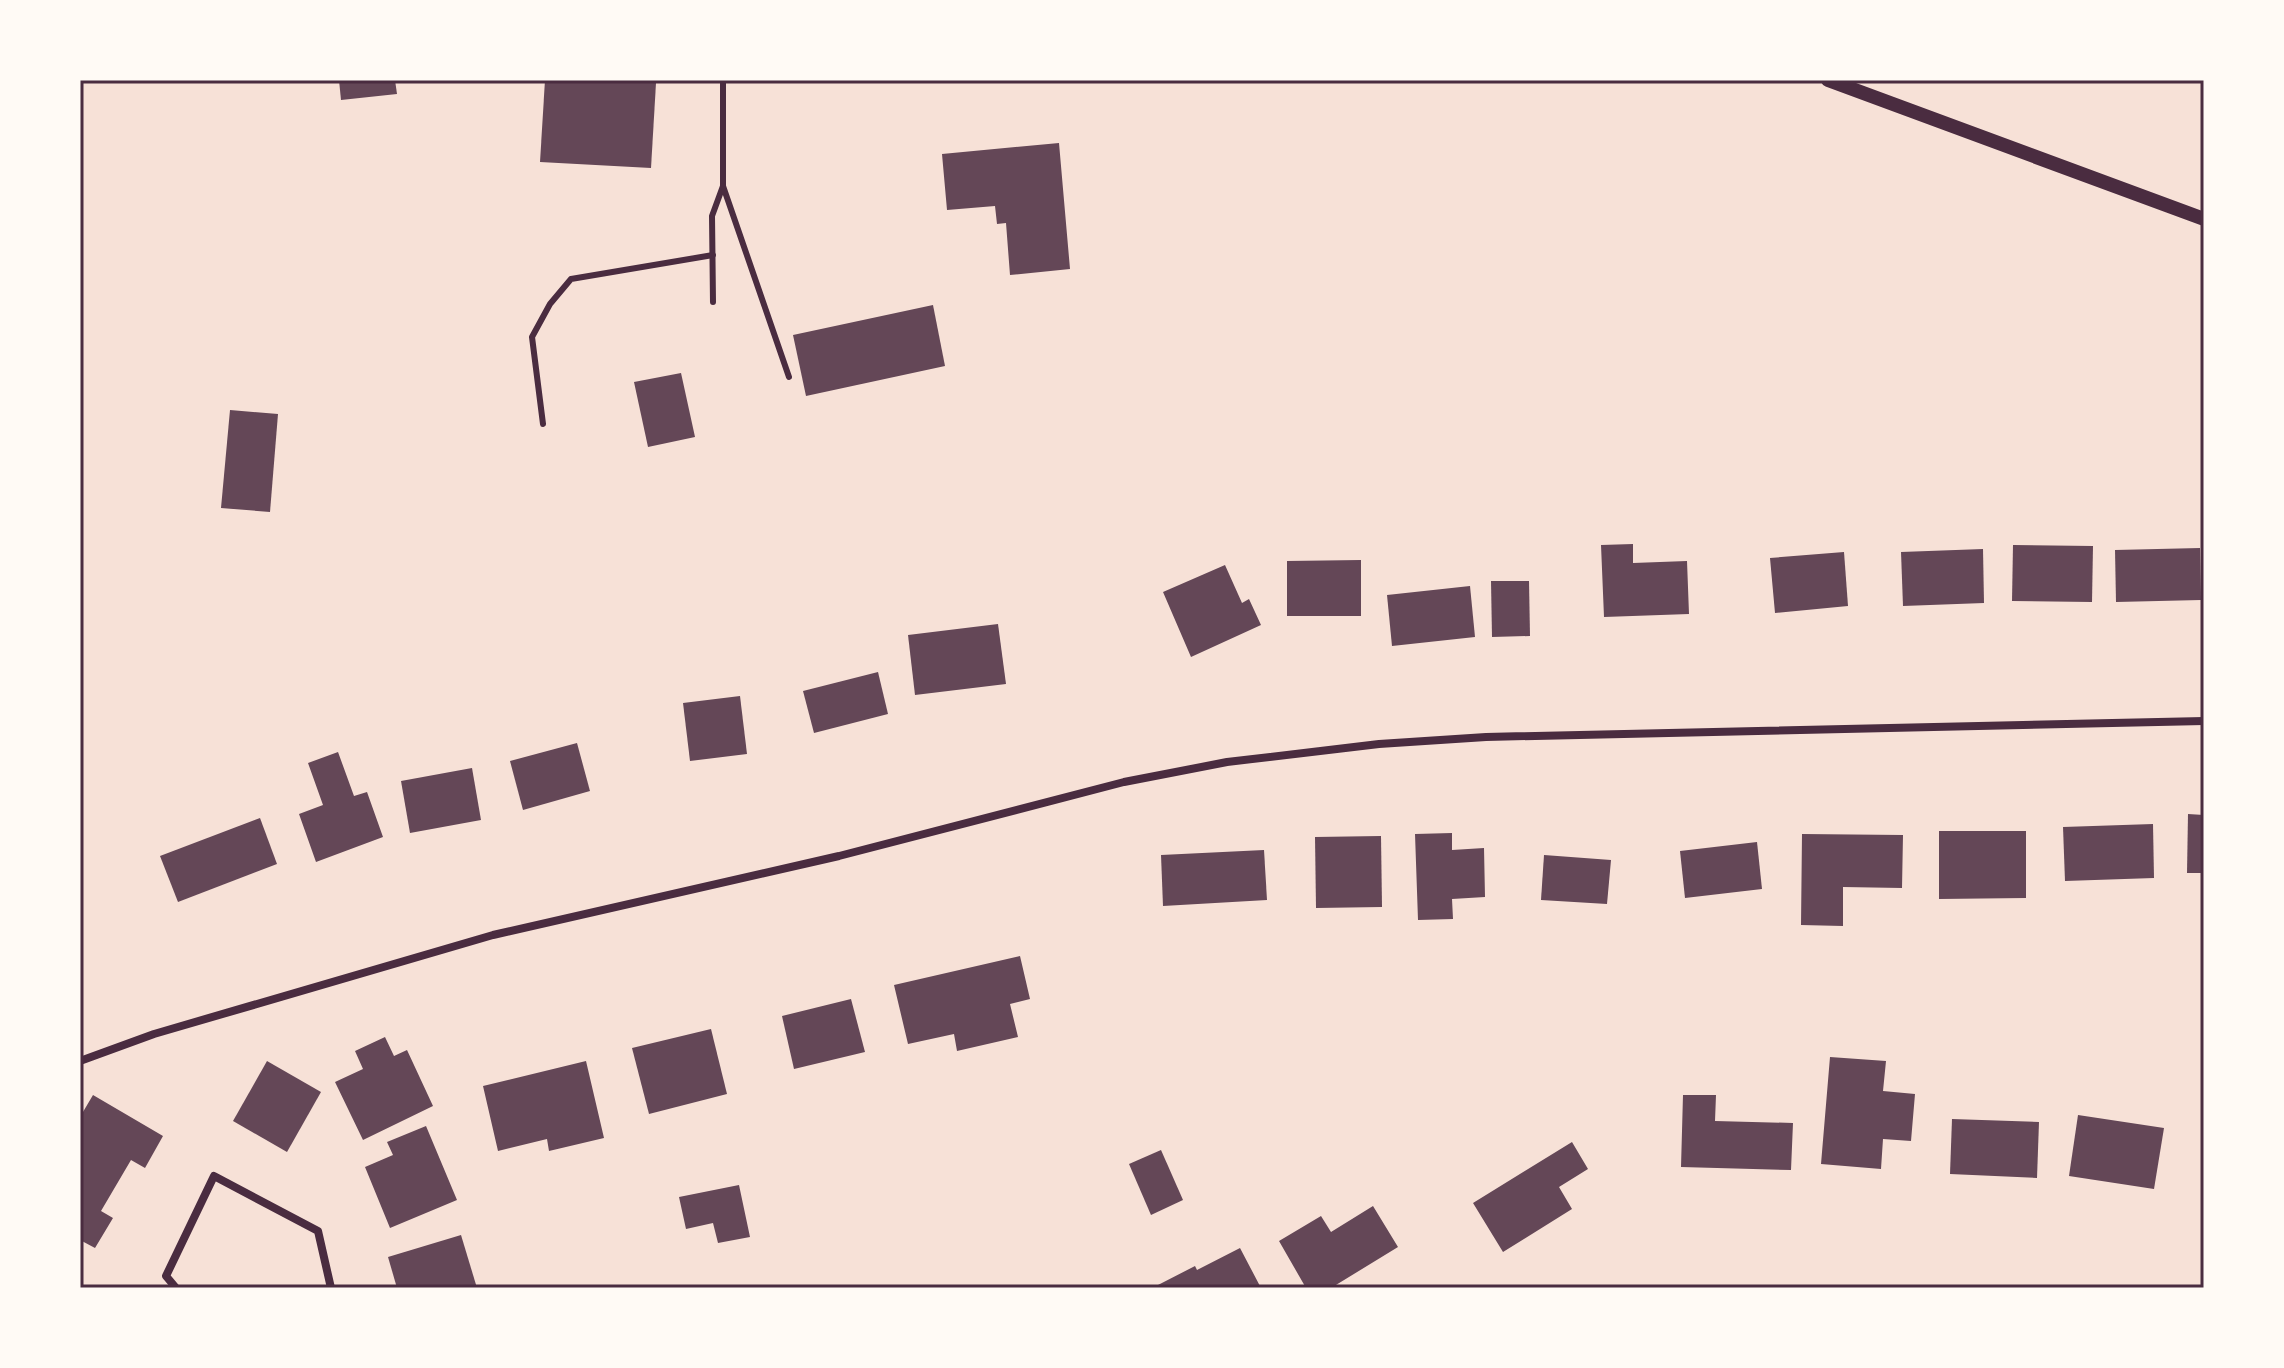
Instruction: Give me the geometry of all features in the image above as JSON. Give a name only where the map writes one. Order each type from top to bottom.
[{"type":"street","points":[[1828,80],[2204,219]]},
{"type":"street","points":[[80,1061],[154,1034],[493,935],[839,856],[1124,782],[1227,762],[1379,744],[1486,737],[2204,721]]},
{"type":"street","points":[[176,1288],[166,1276],[214,1176],[318,1231],[331,1288]]},
{"type":"lane","points":[[723,80],[723,186],[789,377]]},
{"type":"lane","points":[[713,302],[712,216],[723,186]]},
{"type":"lane","points":[[543,424],[532,337],[550,304],[571,279],[713,255]]},
{"type":"building","points":[[339,80],[395,80],[397,94],[341,100]]},
{"type":"building","points":[[545,80],[656,83],[651,168],[540,162]]},
{"type":"building","points":[[1059,143],[1070,269],[1010,275],[1006,223],[997,224],[995,206],[947,210],[942,154]]},
{"type":"building","points":[[933,305],[945,366],[806,396],[793,335]]},
{"type":"building","points":[[681,373],[695,437],[648,447],[634,382]]},
{"type":"building","points":[[230,410],[278,414],[270,512],[221,508]]},
{"type":"building","points":[[1633,544],[1633,563],[1687,561],[1689,614],[1604,617],[1601,545]]},
{"type":"building","points":[[2013,545],[2093,546],[2092,602],[2012,601]]},
{"type":"building","points":[[2200,548],[2201,600],[2116,602],[2115,550]]},
{"type":"building","points":[[1983,549],[1984,603],[1903,606],[1901,552]]},
{"type":"building","points":[[1844,552],[1848,606],[1775,613],[1770,558]]},
{"type":"building","points":[[1361,560],[1361,616],[1287,616],[1287,561]]},
{"type":"building","points":[[1225,565],[1242,603],[1249,599],[1261,625],[1191,657],[1163,592]]},
{"type":"building","points":[[1491,581],[1529,581],[1530,636],[1492,637]]},
{"type":"building","points":[[1470,586],[1475,637],[1392,646],[1387,595]]},
{"type":"building","points":[[998,624],[1006,684],[915,695],[908,635]]},
{"type":"building","points":[[878,672],[888,714],[814,733],[803,691]]},
{"type":"building","points":[[740,696],[747,754],[690,761],[683,703]]},
{"type":"building","points":[[577,743],[590,791],[523,810],[510,761]]},
{"type":"building","points":[[338,752],[354,796],[367,792],[383,837],[316,862],[299,814],[323,805],[308,763]]},
{"type":"building","points":[[472,768],[481,820],[410,833],[401,781]]},
{"type":"building","points":[[2188,814],[2204,815],[2204,873],[2187,873]]},
{"type":"building","points":[[260,818],[277,864],[178,902],[160,856]]},
{"type":"building","points":[[2153,824],[2154,878],[2065,881],[2063,827]]},
{"type":"building","points":[[1939,831],[2026,831],[2026,898],[1939,899]]},
{"type":"building","points":[[1452,833],[1452,850],[1484,848],[1485,897],[1452,899],[1453,919],[1418,920],[1415,834]]},
{"type":"building","points":[[1802,834],[1903,835],[1902,888],[1843,887],[1843,926],[1801,925]]},
{"type":"building","points":[[1381,836],[1382,907],[1316,908],[1315,837]]},
{"type":"building","points":[[1757,842],[1762,889],[1685,898],[1680,851]]},
{"type":"building","points":[[1264,850],[1267,900],[1163,906],[1161,855]]},
{"type":"building","points":[[1544,855],[1611,860],[1607,904],[1541,900]]},
{"type":"building","points":[[1020,956],[1030,999],[1010,1004],[1018,1037],[957,1051],[954,1034],[908,1044],[894,985]]},
{"type":"building","points":[[851,999],[865,1052],[794,1069],[782,1016]]},
{"type":"building","points":[[711,1029],[727,1094],[649,1114],[632,1048]]},
{"type":"building","points":[[385,1037],[394,1056],[407,1050],[433,1106],[363,1140],[335,1082],[363,1069],[355,1051]]},
{"type":"building","points":[[1830,1057],[1886,1061],[1883,1091],[1915,1094],[1911,1141],[1883,1139],[1881,1169],[1821,1164]]},
{"type":"building","points":[[267,1061],[321,1092],[287,1152],[233,1121]]},
{"type":"building","points":[[586,1061],[604,1138],[549,1151],[547,1139],[498,1151],[483,1086]]},
{"type":"building","points":[[93,1095],[163,1136],[145,1168],[131,1160],[101,1211],[113,1218],[95,1248],[80,1240],[80,1117]]},
{"type":"building","points":[[1683,1095],[1716,1095],[1715,1121],[1793,1123],[1791,1170],[1681,1167]]},
{"type":"building","points":[[2078,1115],[2164,1128],[2154,1189],[2069,1176]]},
{"type":"building","points":[[1952,1119],[2039,1122],[2037,1178],[1950,1174]]},
{"type":"building","points":[[426,1126],[457,1200],[390,1228],[365,1167],[393,1155],[387,1142]]},
{"type":"building","points":[[1572,1142],[1588,1169],[1559,1187],[1572,1209],[1503,1252],[1473,1203]]},
{"type":"building","points":[[1161,1150],[1183,1200],[1151,1215],[1129,1164]]},
{"type":"building","points":[[739,1185],[750,1237],[718,1243],[713,1223],[686,1229],[679,1197]]},
{"type":"building","points":[[1373,1206],[1398,1247],[1331,1288],[1306,1288],[1279,1241],[1321,1216],[1331,1232]]},
{"type":"building","points":[[461,1235],[477,1288],[397,1288],[388,1257]]},
{"type":"building","points":[[1240,1248],[1261,1288],[1160,1288],[1158,1285],[1195,1266],[1197,1270]]}]
